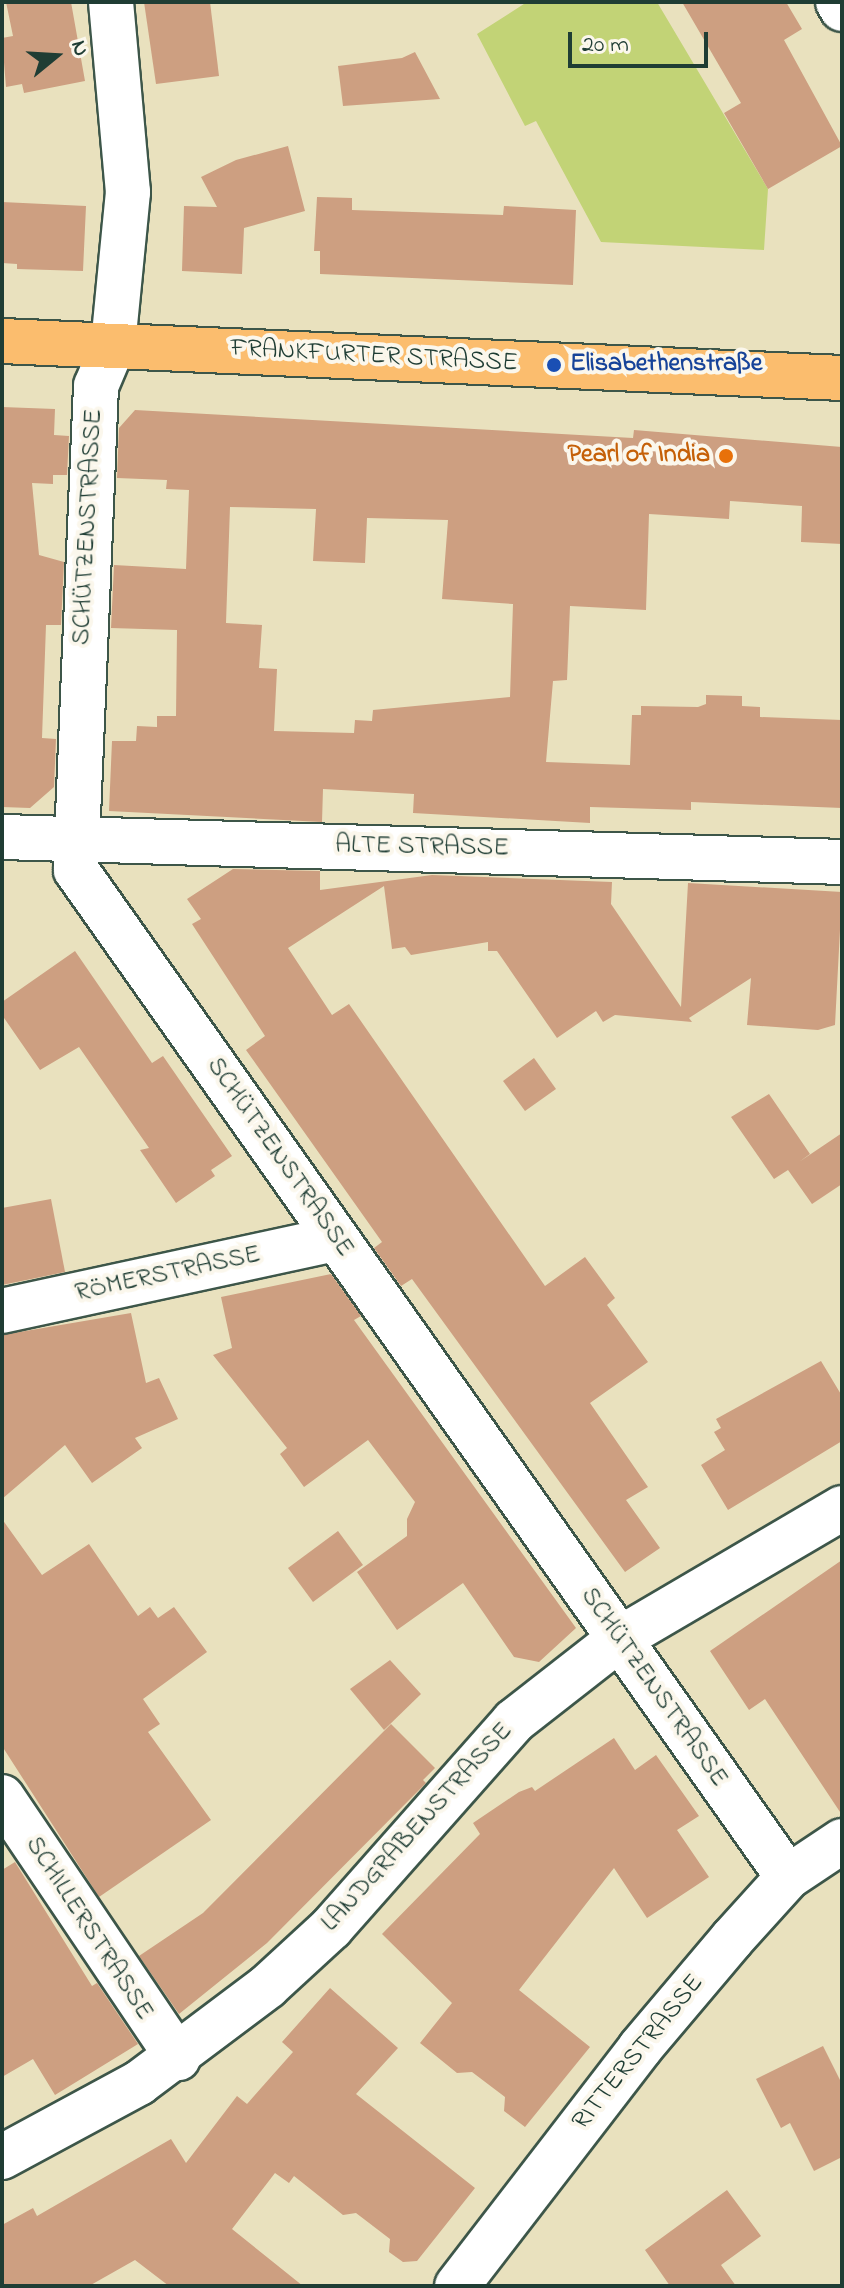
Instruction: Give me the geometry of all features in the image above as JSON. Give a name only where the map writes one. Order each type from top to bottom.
[{"type":"main road","name":"FRANKFURTER STRASSE","points":[[2,341],[842,378]]},
{"type":"street","name":"SCHÜTZENSTRASSE","points":[[111,2],[128,192],[113,346],[96,386],[76,870],[788,1877]]},
{"type":"street","points":[[838,2],[842,9]]},
{"type":"street","name":"ALTE STRASSE","points":[[2,837],[842,862]]},
{"type":"street","name":"RÖMERSTRASSE","points":[[2,1311],[335,1239]]},
{"type":"street","name":"LANDGRABENSTRASSE","points":[[2,2157],[82,2117],[178,2058],[331,1928],[514,1721],[619,1639],[842,1508]]},
{"type":"street","name":"SCHILLERSTRASSE","points":[[2,1797],[178,2058]]},
{"type":"street","name":"RITTERSTRASSE","points":[[457,2286],[640,2048],[788,1877],[842,1841]]},
{"type":"green space","points":[[527,2],[657,2],[768,189],[764,250],[601,242],[536,121],[525,126],[477,34]]},
{"type":"building","points":[[6,2],[71,2],[85,81],[24,93],[22,84],[6,87],[2,38],[13,36]]},
{"type":"building","points":[[144,2],[210,2],[219,76],[156,84]]},
{"type":"building","points":[[682,2],[786,2],[802,29],[784,40],[842,146],[768,189],[724,113],[741,103]]},
{"type":"building","points":[[415,52],[440,99],[343,106],[338,66],[402,58]]},
{"type":"building","points":[[288,146],[305,211],[244,228],[242,274],[182,271],[184,206],[217,207],[201,177],[236,160]]},
{"type":"building","points":[[317,197],[352,198],[352,210],[503,215],[504,206],[576,210],[573,285],[320,274],[320,251],[314,251]]},
{"type":"building","points":[[2,202],[86,206],[83,271],[17,269],[17,264],[2,263]]},
{"type":"building","points":[[2,407],[55,409],[54,435],[69,436],[67,475],[53,475],[53,484],[32,483],[39,555],[64,562],[61,625],[46,625],[42,738],[56,739],[54,787],[30,808],[2,807]]},
{"type":"building","points":[[135,410],[633,438],[634,430],[842,447],[842,544],[801,542],[802,506],[730,501],[729,519],[649,514],[646,610],[570,606],[567,680],[553,681],[546,762],[630,765],[632,715],[641,715],[641,706],[698,707],[706,704],[706,695],[742,696],[742,706],[760,707],[760,717],[842,720],[842,808],[691,802],[691,810],[590,807],[590,823],[413,813],[414,794],[323,789],[322,822],[109,811],[112,741],[136,741],[137,726],[157,727],[157,716],[176,716],[177,630],[111,628],[114,565],[186,569],[189,490],[166,489],[167,480],[117,478],[119,428]],"holes":[[[230,507],[316,509],[313,561],[365,563],[367,518],[448,520],[442,599],[513,604],[510,697],[373,710],[372,721],[355,720],[354,733],[274,731],[277,669],[259,668],[262,625],[226,623]]]},
{"type":"building","points":[[233,869],[320,871],[320,890],[432,875],[612,882],[611,904],[681,1007],[688,883],[842,892],[835,1025],[818,1030],[747,1025],[751,978],[689,1018],[692,1022],[615,1015],[603,1022],[596,1011],[557,1038],[497,951],[488,951],[488,942],[411,955],[405,947],[392,949],[384,886],[288,948],[332,1015],[349,1004],[545,1286],[585,1257],[615,1298],[607,1305],[648,1362],[590,1403],[648,1487],[626,1500],[660,1548],[625,1572],[412,1279],[401,1286],[374,1248],[382,1242],[246,1050],[265,1036],[192,924],[201,919],[187,899]]},
{"type":"building","points":[[75,951],[152,1063],[163,1056],[232,1156],[211,1170],[215,1176],[176,1203],[140,1150],[149,1148],[79,1047],[40,1070],[2,1015],[2,1002]]},
{"type":"building","points":[[534,1058],[556,1089],[525,1111],[503,1081]]},
{"type":"building","points":[[769,1094],[810,1154],[799,1162],[842,1133],[842,1184],[812,1204],[788,1170],[774,1179],[731,1117]]},
{"type":"building","points":[[51,1199],[65,1272],[2,1285],[2,1208]]},
{"type":"building","points":[[331,1274],[361,1316],[354,1320],[576,1628],[539,1662],[514,1657],[463,1583],[397,1630],[357,1572],[407,1536],[407,1519],[415,1502],[368,1440],[304,1487],[280,1454],[287,1448],[213,1355],[232,1348],[221,1297]]},
{"type":"building","points":[[131,1313],[146,1383],[159,1378],[178,1419],[135,1438],[142,1448],[92,1483],[65,1445],[2,1499],[2,1335]]},
{"type":"building","points":[[821,1361],[842,1396],[842,1441],[728,1510],[701,1465],[725,1450],[714,1432],[721,1428],[716,1419]]},
{"type":"building","points":[[2,1519],[42,1575],[89,1544],[138,1616],[150,1607],[158,1618],[174,1607],[207,1652],[143,1699],[160,1724],[148,1732],[211,1820],[99,1897],[2,1746]]},
{"type":"building","points":[[338,1531],[363,1565],[313,1602],[288,1568]]},
{"type":"building","points":[[842,1560],[842,1815],[765,1699],[749,1710],[710,1651]]},
{"type":"building","points":[[390,1660],[421,1694],[384,1730],[350,1689]]},
{"type":"building","points":[[391,1724],[435,1768],[423,1780],[426,1783],[267,1943],[179,2014],[139,1956],[203,1913]]},
{"type":"building","points":[[614,1738],[635,1770],[656,1755],[699,1816],[677,1830],[709,1877],[647,1918],[614,1868],[519,1990],[590,2047],[525,2127],[504,2111],[505,2097],[472,2072],[457,2073],[420,2043],[452,2003],[382,1934],[480,1834],[473,1823],[519,1792],[532,1787],[535,1791]]},
{"type":"building","points":[[15,1862],[92,1986],[97,1983],[138,2044],[55,2095],[33,2059],[2,2077],[2,1870]]},
{"type":"building","points":[[330,1988],[398,2048],[356,2094],[475,2188],[417,2261],[403,2262],[389,2252],[390,2239],[356,2213],[343,2215],[294,2176],[289,2183],[275,2173],[232,2229],[303,2286],[169,2286],[135,2260],[89,2286],[2,2286],[2,2225],[33,2208],[37,2216],[171,2139],[186,2163],[237,2096],[247,2104],[293,2052],[282,2042]]},
{"type":"building","points":[[823,2046],[842,2084],[842,2157],[814,2171],[790,2123],[781,2128],[756,2079]]},
{"type":"building","points":[[727,2190],[761,2236],[721,2265],[736,2286],[670,2286],[645,2250]]},
{"type":"place","name":"Elisabethenstraße","points":[[554,365]]},
{"type":"place","name":"Pearl of India","points":[[726,456]]}]
